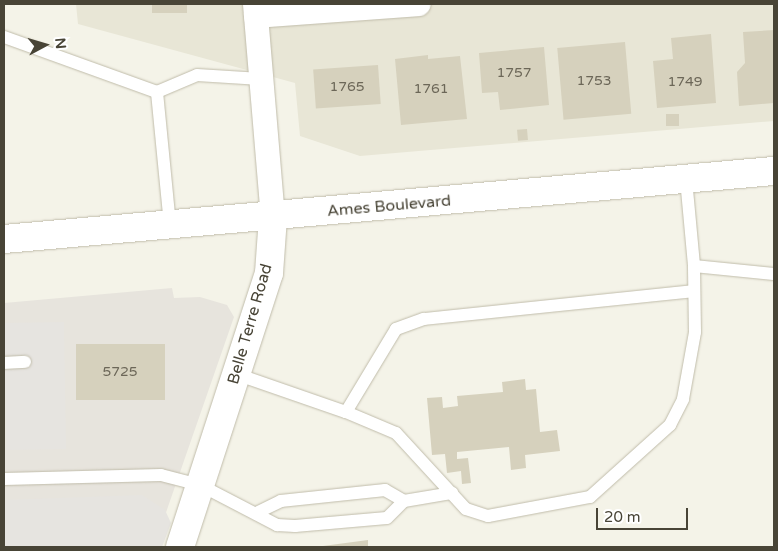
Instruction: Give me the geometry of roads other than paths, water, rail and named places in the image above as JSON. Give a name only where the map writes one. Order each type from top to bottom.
[{"type":"street","points":[[256,10],[420,4]]},
{"type":"street","name":"Belle Terre Road","points":[[180,547],[269,273],[273,217],[256,10]]},
{"type":"street","name":"Ames Boulevard","points":[[4,240],[774,171]]},
{"type":"lane","points":[[4,37],[157,92],[197,75],[261,79]]},
{"type":"lane","points":[[157,92],[170,226]]},
{"type":"lane","points":[[236,374],[346,412],[396,433],[466,509],[488,516],[590,497],[670,425],[683,399],[695,332],[694,266],[686,178]]},
{"type":"lane","points":[[694,266],[774,274]]},
{"type":"lane","points":[[346,412],[396,329],[424,319],[694,291]]},
{"type":"lane","points":[[4,363],[25,362]]},
{"type":"lane","points":[[4,480],[161,475],[200,485],[258,512],[277,525],[295,526],[387,518],[404,501],[452,493]]},
{"type":"lane","points":[[258,512],[281,501],[385,490],[404,501]]}]
